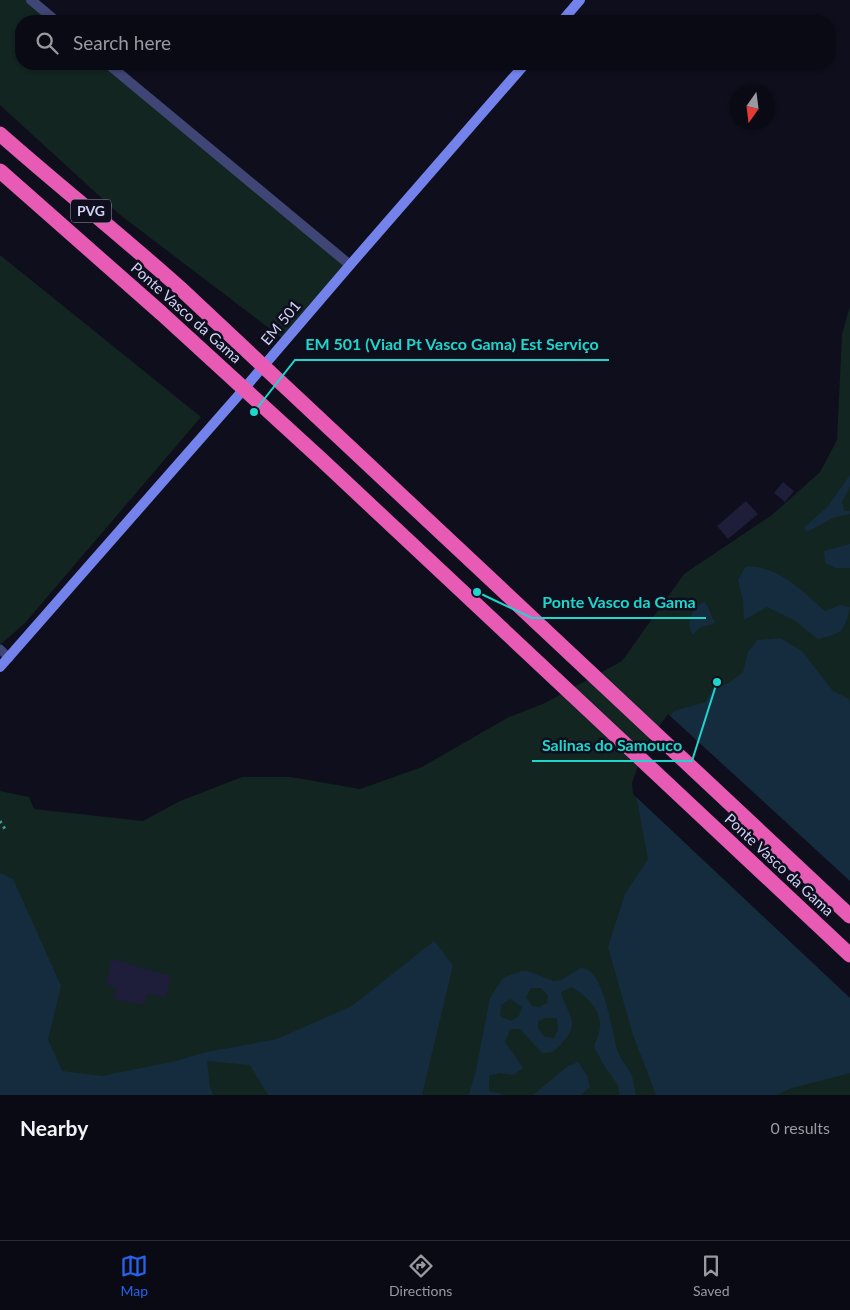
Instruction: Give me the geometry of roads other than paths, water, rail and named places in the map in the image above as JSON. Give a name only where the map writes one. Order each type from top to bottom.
[{"type":"highway","name":"Ponte Vasco da Gama","points":[[0,134],[133,246],[181,290],[850,916]]},
{"type":"highway","name":"Ponte Vasco da Gama","points":[[0,171],[160,312],[337,474],[850,955]]},
{"type":"main road","points":[[567,15],[580,0]]},
{"type":"main road","name":"EM 501","points":[[0,667],[250,383],[350,264],[520,70]]},
{"type":"street","points":[[31,0],[49,15]]},
{"type":"street","points":[[115,70],[350,264]]},
{"type":"lane","points":[[0,649],[9,658]]},
{"type":"water","points":[[850,475],[850,487],[842,502],[844,511],[850,511],[850,514],[833,518],[807,532],[804,528],[828,506]]},
{"type":"water","points":[[850,544],[850,568],[836,568],[825,563],[824,551]]},
{"type":"water","points":[[746,566],[762,568],[779,575],[796,586],[825,611],[840,605],[850,607],[844,627],[838,633],[818,639],[794,620],[767,607],[744,620],[743,600],[738,580]]},
{"type":"water","points":[[704,602],[708,606],[715,622],[699,628],[693,635],[690,625],[691,616],[693,611]]},
{"type":"water","points":[[780,638],[802,651],[833,691],[849,699],[850,704],[850,1073],[792,1088],[776,1095],[656,1095],[633,1035],[608,947],[625,894],[648,859],[634,784],[649,745],[674,711],[706,702],[712,689],[729,683],[743,672],[748,652],[757,640]]},
{"type":"water","points":[[0,873],[13,879],[61,986],[48,1039],[62,1071],[102,1076],[176,1061],[207,1052],[277,1039],[352,1006],[434,941],[453,965],[422,1095],[268,1095],[250,1065],[207,1061],[210,1088],[213,1095],[0,1095]]},
{"type":"water","points":[[581,968],[589,971],[596,978],[606,1002],[618,1052],[631,1075],[636,1095],[619,1095],[618,1085],[603,1064],[594,1046],[600,1028],[598,1014],[587,998],[572,987],[561,992],[572,1022],[571,1031],[566,1039],[553,1052],[542,1053],[520,1029],[510,1029],[505,1042],[523,1068],[514,1075],[499,1073],[489,1076],[489,1091],[505,1095],[469,1095],[476,1070],[490,998],[501,981],[505,977],[522,971],[528,971],[553,981],[561,980]],"holes":[[[531,988],[541,988],[548,995],[547,1003],[539,1007],[532,1006],[526,997]],[[510,999],[522,1007],[519,1016],[511,1021],[500,1016],[501,1005]],[[546,1018],[557,1018],[558,1030],[554,1038],[545,1037],[538,1029],[538,1021]]]},
{"type":"water","points":[[578,1062],[587,1075],[590,1087],[581,1095],[533,1095],[568,1066]]},
{"type":"place","name":"EM 501 (Viad Pt Vasco Gama) Est Serviço","points":[[254,412]]},
{"type":"place","name":"Ponte Vasco da Gama","points":[[477,592]]},
{"type":"place","name":"Salinas do Samouco","points":[[717,682]]}]
